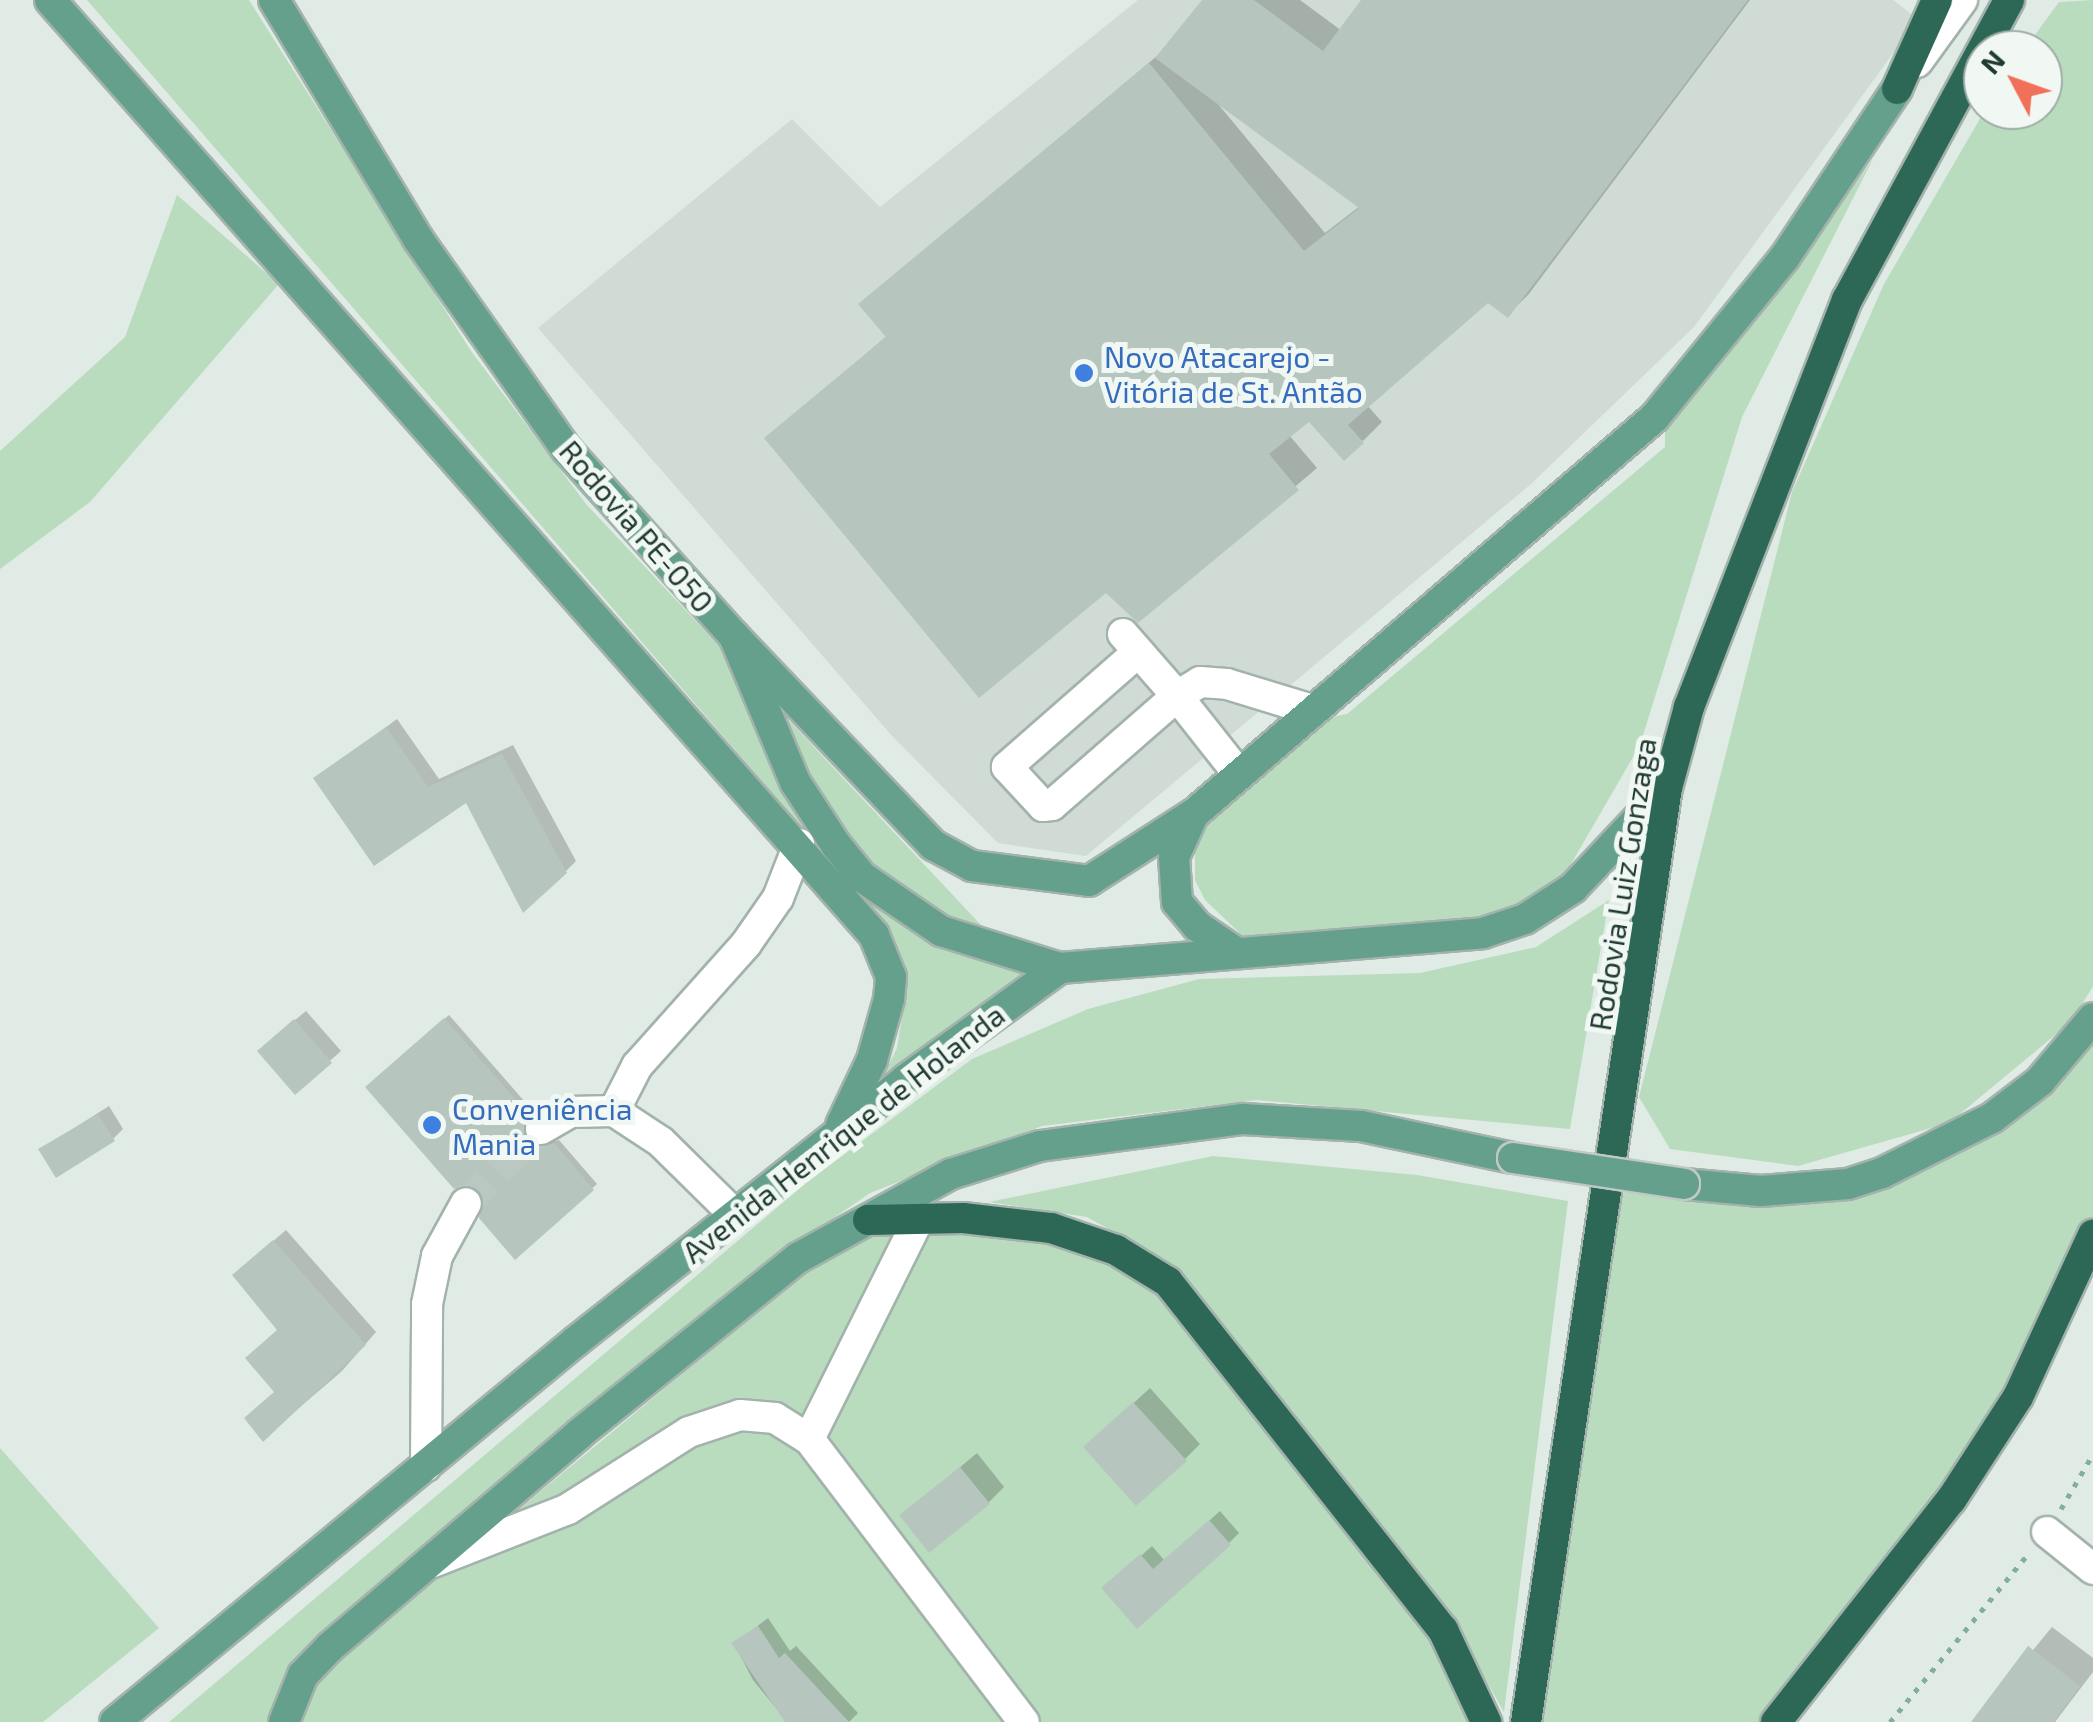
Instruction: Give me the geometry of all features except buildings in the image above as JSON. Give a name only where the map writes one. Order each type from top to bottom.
[{"type":"highway","points":[[1898,89],[1937,0]]},
{"type":"highway","name":"Rodovia Luiz Gonzaga","points":[[1526,1722],[1667,788],[1689,707],[1816,372],[1880,235],[2009,5]]},
{"type":"highway","points":[[868,1220],[920,1218],[1050,1228],[1116,1250],[1168,1282],[1433,1616],[1458,1653],[1486,1722]]},
{"type":"highway","points":[[1776,1722],[1950,1500],[1998,1426],[2060,1316],[2093,1235]]},
{"type":"main road","points":[[50,0],[844,894],[874,935],[891,977],[872,1060],[832,1140]]},
{"type":"main road","name":"Rodovia PE-050","points":[[274,0],[418,239],[567,450],[734,636],[795,782],[862,877],[941,930],[1060,968]]},
{"type":"main road","points":[[734,636],[896,811],[934,846],[972,866],[1089,880],[1195,813],[1309,708],[1655,417],[1785,257],[1898,89]]},
{"type":"main road","points":[[1060,968],[1444,940],[1525,920],[1573,888],[1667,788]]},
{"type":"main road","points":[[1195,813],[1174,857],[1177,902],[1196,926],[1237,953]]},
{"type":"main road","name":"Avenida Henrique de Holanda","points":[[116,1722],[736,1216],[1060,968]]},
{"type":"main road","points":[[284,1722],[303,1675],[738,1305],[798,1258],[988,1161],[1163,1126],[1309,1120],[1513,1158],[1684,1184],[1790,1189],[1848,1184],[1897,1167],[1992,1118],[2040,1080],[2093,1018]]},
{"type":"street","points":[[1898,89],[1962,0]]},
{"type":"street","points":[[1237,772],[1177,696],[1130,644],[1010,760],[1008,767],[1043,806],[1177,696],[1200,682],[1228,684],[1309,708]]},
{"type":"street","points":[[614,1111],[637,1066],[746,944],[778,898],[799,844]]},
{"type":"street","points":[[541,1128],[570,1112],[614,1111],[661,1142],[736,1216]]},
{"type":"street","points":[[426,1466],[427,1304],[437,1256],[466,1202]]},
{"type":"street","points":[[809,1440],[920,1218]]},
{"type":"street","points":[[433,1562],[528,1530],[659,1448],[725,1419],[752,1414],[776,1418],[809,1440],[1024,1722]]},
{"type":"street","points":[[2047,1532],[2093,1570]]},
{"type":"path","points":[[1890,1722],[2047,1532],[2093,1454]]},
{"type":"shaded area","points":[[1138,0],[1893,0],[1918,19],[1694,327],[1531,484],[1086,856],[998,843],[893,737],[538,328],[792,119],[880,207]]},
{"type":"green space","points":[[87,0],[249,0],[471,351],[586,504],[1011,957],[1039,964],[879,1084],[897,1048],[903,1010],[902,975],[876,913]]},
{"type":"green space","points":[[2093,0],[2093,986],[2072,1021],[1949,1123],[1798,1166],[1670,1149],[1639,1097],[1792,492],[1884,284],[1973,130],[2063,130],[2063,30],[2039,30],[2059,2]]},
{"type":"green space","points":[[1873,159],[1742,417],[1640,745],[1567,871],[1534,901],[1457,924],[1248,941],[1205,900],[1195,880],[1195,846],[1205,824],[1310,721],[1347,714],[1665,447],[1665,424],[1798,263]]},
{"type":"green space","points":[[177,195],[279,284],[90,502],[0,569],[0,451],[125,337]]},
{"type":"green space","points":[[1609,900],[1570,1129],[1257,1100],[1042,1126],[870,1193],[741,1282],[338,1629],[291,1676],[269,1722],[169,1722],[806,1183],[972,1059],[1088,1009],[1199,979],[1420,973],[1536,947]]},
{"type":"green space","points":[[2093,1018],[2093,1242],[1923,1560],[1781,1722],[1539,1722],[1608,1193],[1804,1188],[1926,1155]]},
{"type":"green space","points":[[1213,1156],[1417,1175],[1568,1201],[1504,1712],[1439,1598],[1208,1307],[1154,1255],[1087,1217],[989,1202]]},
{"type":"green space","points":[[868,1220],[1015,1222],[1168,1282],[1443,1630],[1486,1722],[285,1722],[291,1698]]},
{"type":"green space","points":[[0,1448],[159,1628],[43,1722],[0,1722]]},
{"type":"tunnel","points":[[466,1203],[541,1129]]},
{"type":"place","name":"Novo Atacarejo - Vitória de St. Antão","points":[[1084,373]]},
{"type":"place","name":"Conveniência Mania","points":[[432,1125]]}]
